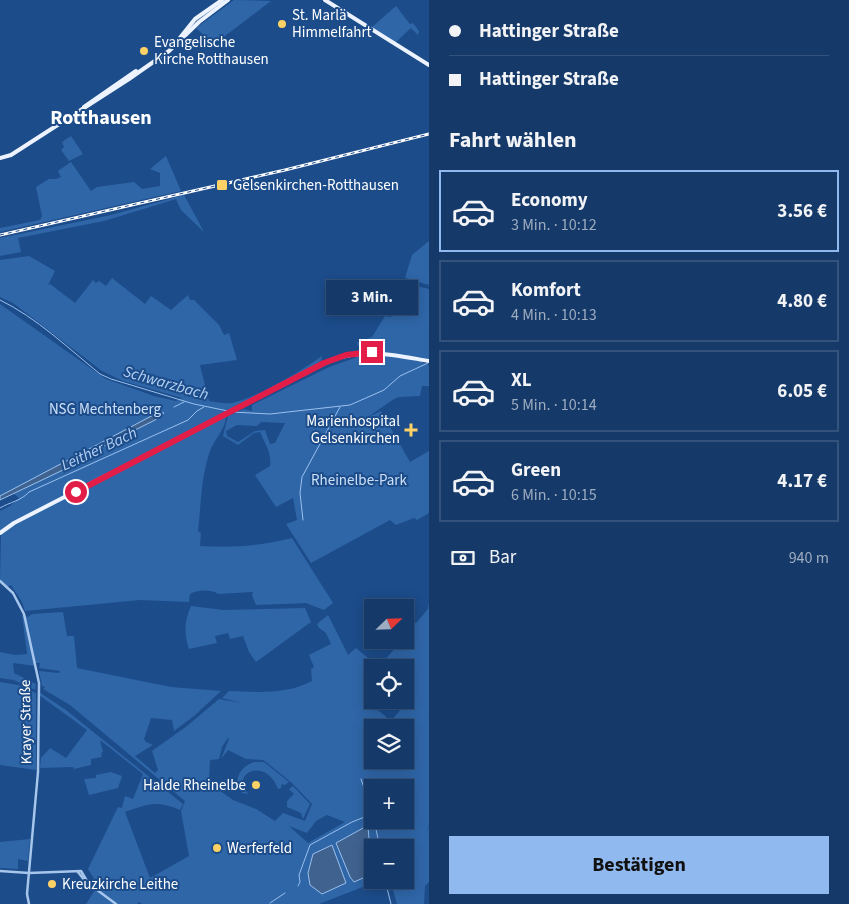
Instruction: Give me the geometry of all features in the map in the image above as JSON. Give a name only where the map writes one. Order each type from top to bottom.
[{"type":"main road","points":[[177,43],[195,19],[222,0]]},
{"type":"main road","points":[[0,158],[11,156],[104,91],[152,62],[177,43],[198,22],[228,0]]},
{"type":"main road","points":[[325,0],[429,65]]},
{"type":"main road","points":[[0,534],[14,523],[324,363],[346,355],[381,353],[428,361]]},
{"type":"street","name":"Krayer Straße","points":[[0,581],[13,593],[24,614],[39,683],[38,772],[27,894],[29,904]]},
{"type":"street","points":[[0,871],[29,873],[80,871],[87,881],[116,904]]},
{"type":"green space","points":[[234,0],[271,1],[217,42],[210,41],[196,28]]},
{"type":"green space","points":[[396,6],[410,24],[413,23],[419,31],[418,35],[411,28],[395,43],[371,28]]},
{"type":"green space","points":[[71,136],[83,154],[69,161],[61,150],[64,147],[62,142]]},
{"type":"green space","points":[[166,156],[181,191],[0,232],[0,228],[40,220],[42,216],[36,187],[49,179],[61,177],[58,171],[71,162],[91,191],[97,187],[134,182],[142,189],[160,186],[160,173],[150,169]]},
{"type":"green space","points":[[184,195],[204,232],[181,210],[176,199],[104,221],[18,238],[21,252],[0,256],[0,238],[111,215]]},
{"type":"green space","points":[[429,241],[429,285],[405,278],[412,255]]},
{"type":"green space","name":"NSG Mechtenberg","points":[[29,256],[55,271],[48,285],[50,284],[75,303],[93,280],[96,283],[99,281],[106,286],[112,278],[145,304],[151,296],[171,310],[188,295],[190,300],[194,300],[219,325],[224,335],[229,333],[237,360],[200,365],[209,401],[232,403],[242,400],[278,383],[322,356],[321,361],[0,531],[0,511],[10,506],[19,498],[13,493],[25,488],[20,486],[0,496],[0,304],[106,379],[154,396],[176,401],[182,398],[123,381],[102,371],[13,303],[0,297],[0,260]]},
{"type":"green space","name":"Rheinelbe-Park","points":[[412,285],[429,289],[429,359],[422,362],[429,365],[429,386],[422,386],[420,396],[394,399],[368,417],[381,411],[410,462],[429,451],[429,513],[417,520],[414,518],[396,525],[390,520],[311,563],[286,524],[297,520],[293,498],[276,507],[255,475],[270,466],[269,453],[260,432],[254,433],[238,445],[223,436],[228,416],[244,409],[252,411],[252,405],[329,367],[363,355],[357,343],[372,337],[385,316],[391,317],[406,299]],"holes":[[[261,422],[285,423],[275,443],[270,444],[265,430],[255,431],[238,442],[227,436],[226,431],[237,425],[257,426]]]},
{"type":"green space","points":[[226,415],[224,425],[211,449],[204,473],[198,531],[201,533],[200,546],[246,546],[292,538],[333,603],[324,610],[306,603],[256,605],[252,595],[253,592],[218,594],[212,591],[204,591],[190,594],[189,602],[140,600],[25,611],[22,602],[11,585],[7,587],[0,580],[1,534],[14,524]]},
{"type":"green space","points":[[429,602],[429,824],[426,833],[429,826],[429,882],[425,886],[424,904],[397,904],[393,889],[414,889],[414,839],[364,839],[364,886],[319,904],[142,904],[139,902],[137,904],[86,904],[98,885],[88,869],[118,807],[122,808],[125,796],[133,799],[143,774],[100,740],[103,752],[101,753],[102,757],[91,759],[91,765],[74,769],[73,767],[40,768],[41,758],[50,748],[66,758],[87,730],[39,695],[39,692],[66,710],[183,804],[180,810],[165,805],[152,804],[125,812],[150,878],[189,856],[181,811],[185,801],[70,705],[43,689],[45,687],[42,686],[39,671],[59,673],[60,671],[39,668],[40,663],[36,663],[36,666],[13,663],[14,673],[36,684],[35,690],[14,680],[0,678],[0,652],[15,655],[27,654],[22,614],[28,617],[32,614],[63,612],[67,636],[74,636],[77,668],[171,687],[221,691],[194,716],[174,731],[172,720],[151,718],[144,739],[153,745],[135,756],[155,773],[158,770],[152,751],[187,726],[219,699],[242,703],[222,698],[229,691],[282,691],[312,681],[311,669],[314,667],[309,655],[331,644],[326,633],[317,624],[328,615],[348,655],[356,648],[369,659],[364,659],[364,709],[379,709],[389,719],[364,719],[364,769],[414,769],[414,719],[393,719],[401,709],[414,709],[414,659],[386,659],[394,649],[414,649],[414,623],[428,609]],"holes":[[[228,738],[221,759],[228,750],[246,759],[263,760],[292,783],[312,804],[305,821],[283,813],[275,821],[256,809],[233,800],[213,786],[209,780],[210,760],[219,759],[222,747]],[[327,815],[345,822],[308,843],[289,826],[307,833],[316,821]]]},
{"type":"green space","points":[[191,606],[223,610],[305,608],[311,622],[256,662],[249,652],[243,636],[230,639],[228,633],[215,636],[217,643],[189,649],[185,628]]},
{"type":"green space","points":[[0,682],[18,685],[36,693],[36,770],[0,765]]},
{"type":"green space","points":[[254,762],[264,762],[289,782],[285,785],[282,784],[281,788],[278,789],[266,773],[251,771],[246,774],[243,780],[243,786],[248,794],[242,793],[238,783],[239,775],[245,767]]},
{"type":"green space","points":[[111,772],[122,776],[118,788],[89,795],[84,779],[96,778],[96,775]]},
{"type":"green space","points":[[293,786],[310,804],[303,819],[301,813],[287,807],[287,801],[294,794],[289,789]]},
{"type":"green space","points":[[30,839],[28,861],[18,859],[18,869],[0,868],[0,842]]},
{"type":"water","points":[[159,412],[164,413],[155,420],[111,442],[63,470],[0,500],[0,496]]},
{"type":"water","points":[[364,828],[368,829],[369,839],[364,839],[364,878],[354,882],[350,877],[336,843]]},
{"type":"water","points":[[332,845],[346,883],[322,894],[310,885],[308,873],[313,854]]},
{"type":"waterway","name":"Schwarzbach","points":[[0,300],[39,324],[100,374],[194,404],[228,411]]},
{"type":"waterway","name":"Schwarzbach","points":[[232,412],[270,414],[350,405],[384,390],[400,376],[428,363]]},
{"type":"waterway","points":[[174,407],[184,402]]},
{"type":"waterway","name":"Leither Bach","points":[[0,508],[29,492],[188,420],[204,407]]},
{"type":"waterway","points":[[303,520],[300,493],[302,477],[340,407]]},
{"type":"waterway","points":[[361,779],[364,788]]},
{"type":"waterway","points":[[298,886],[300,882],[299,875],[310,845],[364,817]]},
{"type":"waterway","points":[[376,829],[378,839]]},
{"type":"waterway","points":[[387,889],[391,904]]},
{"type":"waterway","points":[[270,903],[285,893]]},
{"type":"railway","points":[[0,235],[285,170],[429,134]]},
{"type":"place","name":"St. Marlä Himmelfahrt","points":[[282,24]]},
{"type":"place","name":"Evangelische Kirche Rotthausen","points":[[144,51]]},
{"type":"place","name":"Gelsenkirchen-Rotthausen","points":[[222,185]]},
{"type":"place","name":"Marienhospital Gelsenkirchen","points":[[411,430]]},
{"type":"place","name":"Halde Rheinelbe","points":[[256,785]]},
{"type":"place","name":"Werferfeld","points":[[217,848]]},
{"type":"place","name":"Kreuzkirche Leithe","points":[[52,884]]},
{"type":"district","name":"Rotthausen","points":[[101,118]]},
{"type":"route","points":[[76,492],[324,363],[346,355],[372,352]]}]
